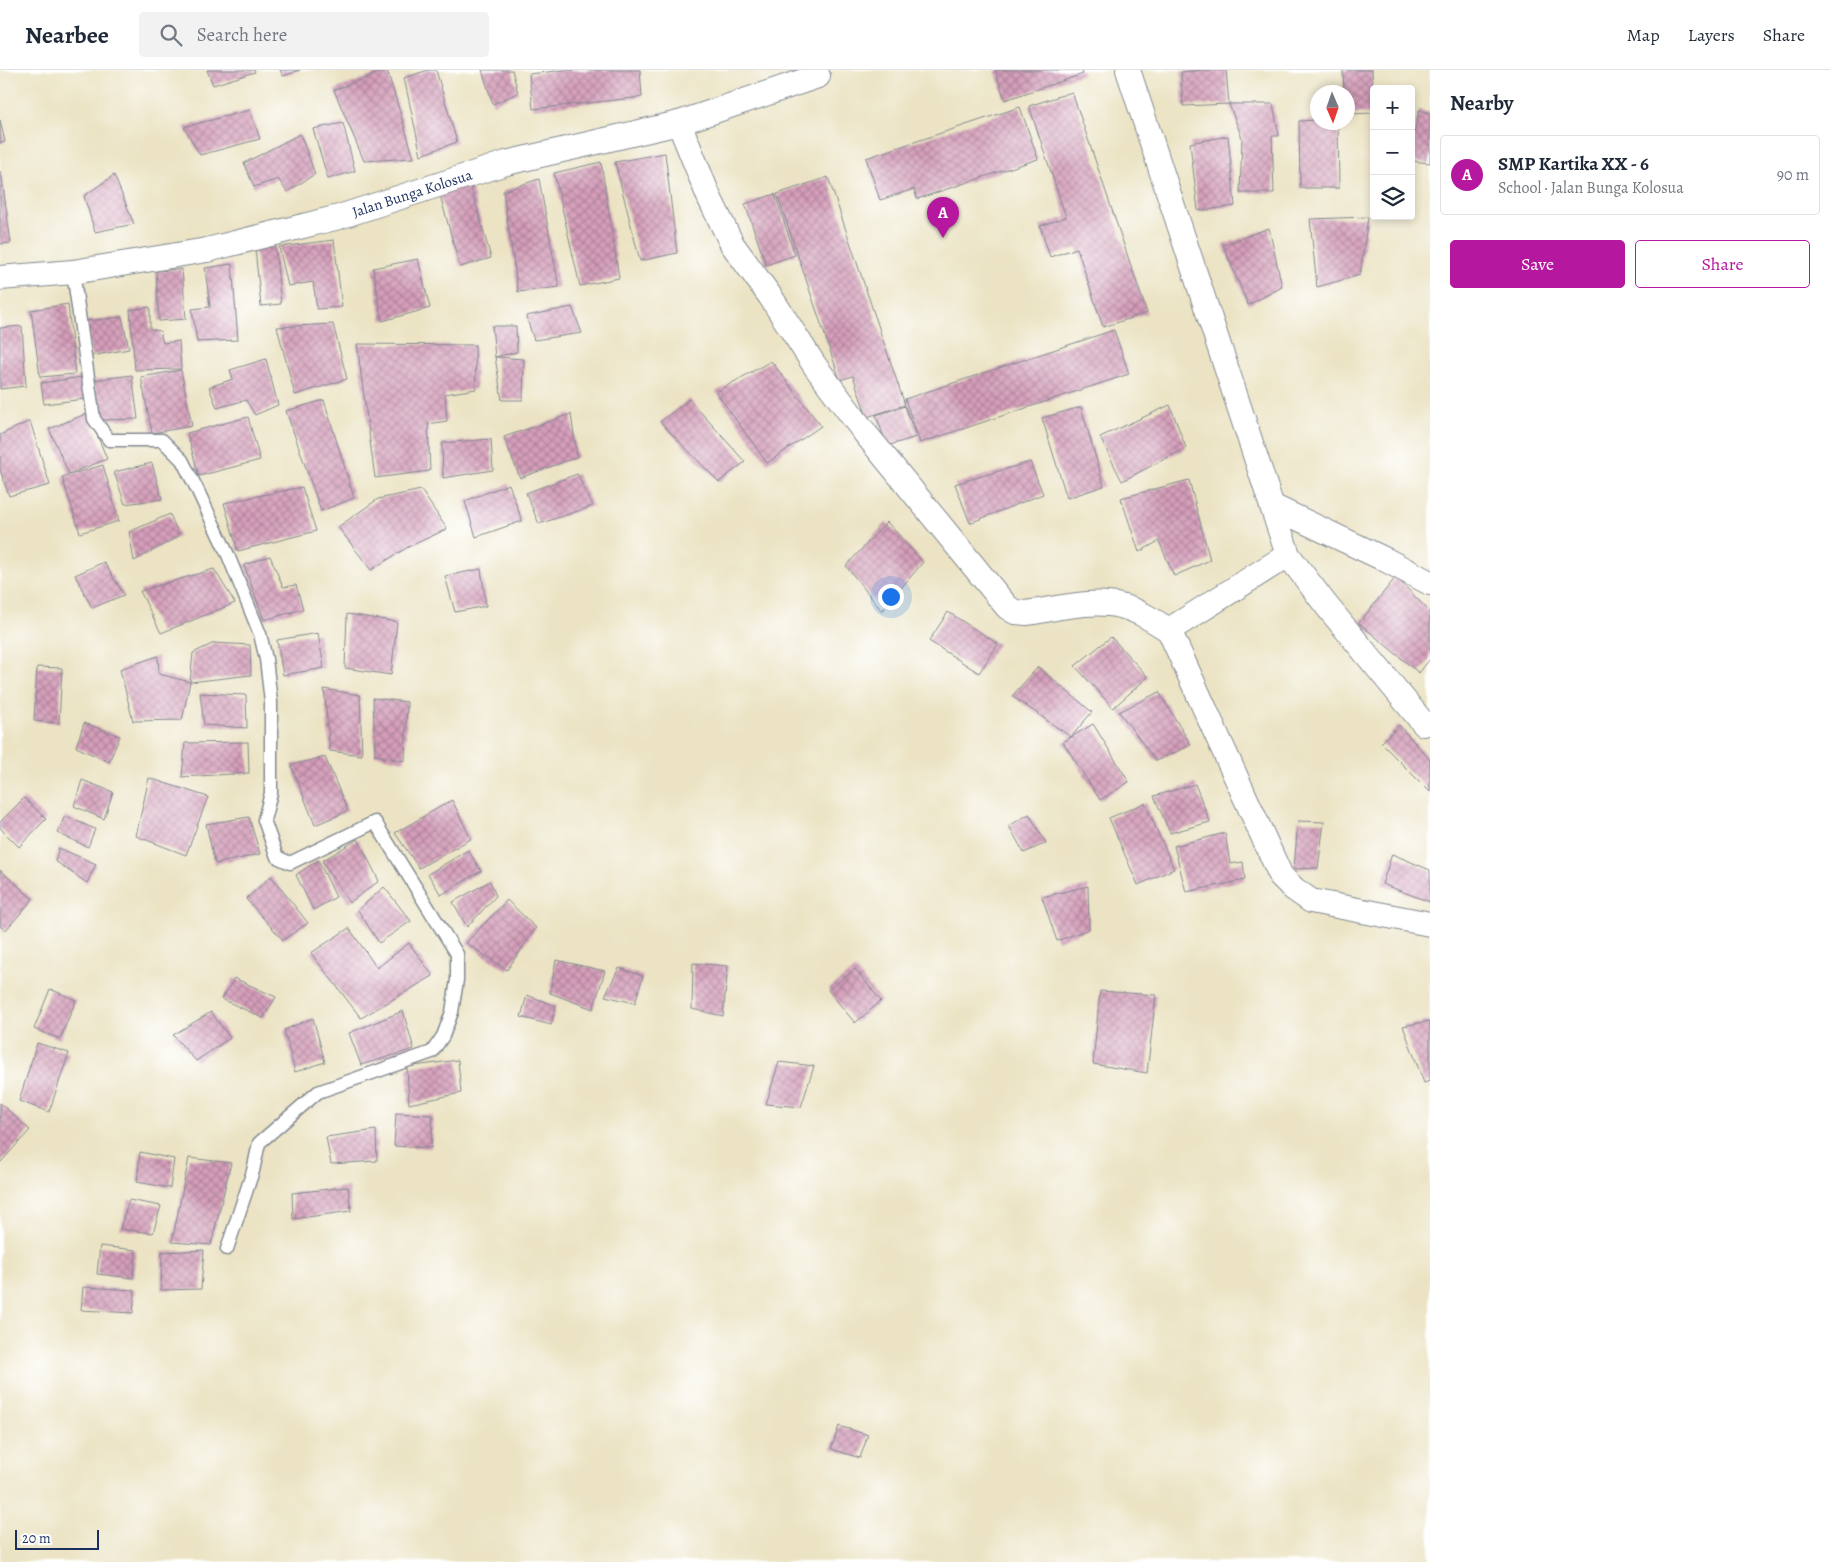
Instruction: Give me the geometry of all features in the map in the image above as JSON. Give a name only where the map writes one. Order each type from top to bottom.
[{"type":"street","points":[[1128,70],[1288,555],[1326,606],[1424,724]]},
{"type":"street","name":"Jalan Bunga Kolosua","points":[[0,278],[73,272],[208,250],[339,217],[506,163],[679,123],[822,72]]},
{"type":"street","points":[[679,123],[708,197],[732,244],[770,296],[815,366],[865,433],[1007,607],[1016,612],[1026,613],[1102,603],[1135,611],[1169,630],[1281,876],[1294,889],[1312,901],[1430,924]]},
{"type":"street","points":[[1272,506],[1430,583]]},
{"type":"street","points":[[1169,630],[1288,555]]},
{"type":"lane","points":[[73,272],[94,419],[109,440],[162,440],[182,460],[228,555],[260,634],[266,659],[271,702],[272,792],[264,820],[278,857],[290,863],[375,822],[457,954],[452,1012],[443,1036],[432,1052],[318,1092],[259,1143],[253,1171],[227,1249]]},
{"type":"building","points":[[207,70],[254,70],[255,72],[213,85]]},
{"type":"building","points":[[280,70],[300,70],[283,76]]},
{"type":"building","points":[[387,70],[414,158],[364,161],[334,90]]},
{"type":"building","points":[[428,70],[436,70],[457,142],[421,155],[404,78]]},
{"type":"building","points":[[482,70],[512,70],[518,93],[493,104]]},
{"type":"building","points":[[565,70],[640,70],[642,97],[533,109],[529,74]]},
{"type":"building","points":[[995,70],[1082,70],[1083,74],[1005,100]]},
{"type":"building","points":[[1226,70],[1229,104],[1183,106],[1181,72]]},
{"type":"building","points":[[1343,70],[1372,70],[1370,113],[1355,114],[1355,85],[1344,85]]},
{"type":"building","points":[[1072,92],[1147,313],[1103,327],[1077,248],[1050,257],[1040,226],[1066,217],[1029,106]]},
{"type":"building","points":[[1229,104],[1273,104],[1279,136],[1272,136],[1274,193],[1240,193],[1242,138]]},
{"type":"building","points":[[1020,107],[1038,159],[917,199],[914,189],[880,200],[866,158]]},
{"type":"building","points":[[250,110],[260,139],[200,155],[184,127]]},
{"type":"building","points":[[1419,110],[1430,113],[1430,163],[1415,161],[1415,129]]},
{"type":"building","points":[[0,120],[5,142],[0,143]]},
{"type":"building","points":[[1310,120],[1310,130],[1338,130],[1339,188],[1300,188],[1299,121]]},
{"type":"building","points":[[343,123],[355,171],[328,179],[313,129]]},
{"type":"building","points":[[300,134],[315,174],[287,192],[278,179],[254,187],[244,163]]},
{"type":"building","points":[[1228,136],[1235,206],[1198,211],[1190,143]]},
{"type":"building","points":[[665,153],[677,253],[640,261],[615,162]]},
{"type":"building","points":[[601,162],[619,278],[580,286],[554,173]]},
{"type":"building","points":[[0,172],[11,243],[0,244]]},
{"type":"building","points":[[114,175],[134,224],[95,232],[84,196]]},
{"type":"building","points":[[828,177],[905,405],[867,417],[853,376],[840,380],[777,194]]},
{"type":"building","points":[[539,179],[559,287],[518,292],[503,191]]},
{"type":"building","points":[[469,180],[491,258],[460,267],[438,188]]},
{"type":"building","points":[[775,194],[795,255],[766,265],[745,204]]},
{"type":"building","points":[[1368,217],[1360,275],[1317,287],[1310,219]]},
{"type":"building","points":[[1269,228],[1282,287],[1248,305],[1223,245]]},
{"type":"building","points":[[334,240],[342,307],[317,309],[313,282],[288,286],[279,247]]},
{"type":"building","points":[[275,246],[281,304],[261,306],[255,249]]},
{"type":"building","points":[[418,259],[430,308],[382,321],[373,268]]},
{"type":"building","points":[[232,264],[238,340],[197,342],[192,309],[210,307],[205,268]]},
{"type":"building","points":[[182,269],[186,319],[159,321],[156,271]]},
{"type":"building","points":[[68,304],[75,374],[40,377],[31,310]]},
{"type":"building","points":[[150,307],[150,329],[160,331],[163,343],[179,341],[181,369],[135,370],[130,310]]},
{"type":"building","points":[[572,307],[582,333],[534,340],[526,316]]},
{"type":"building","points":[[122,317],[129,349],[91,356],[86,321]]},
{"type":"building","points":[[333,324],[347,379],[295,395],[277,327]]},
{"type":"building","points":[[22,326],[26,386],[0,389],[0,328]]},
{"type":"building","points":[[492,326],[516,326],[517,352],[495,357]]},
{"type":"building","points":[[1114,330],[1129,374],[920,443],[905,399]]},
{"type":"building","points":[[357,344],[475,345],[476,389],[445,394],[447,421],[428,424],[430,471],[375,478]]},
{"type":"building","points":[[495,357],[524,359],[523,400],[502,400]]},
{"type":"building","points":[[266,359],[278,405],[255,415],[246,400],[217,408],[209,387],[233,379],[230,370]]},
{"type":"building","points":[[771,361],[821,426],[767,463],[716,392]]},
{"type":"building","points":[[181,370],[192,426],[152,433],[141,377]]},
{"type":"building","points":[[132,375],[138,419],[101,420],[93,380]]},
{"type":"building","points":[[82,377],[85,399],[44,404],[41,383]]},
{"type":"building","points":[[689,399],[745,462],[719,482],[660,422]]},
{"type":"building","points":[[324,400],[354,498],[321,511],[286,411]]},
{"type":"building","points":[[1170,405],[1186,448],[1122,481],[1100,437]]},
{"type":"building","points":[[905,406],[916,437],[887,446],[876,415]]},
{"type":"building","points":[[1081,407],[1104,486],[1067,498],[1042,418]]},
{"type":"building","points":[[88,413],[107,459],[69,474],[49,429]]},
{"type":"building","points":[[571,414],[577,457],[520,478],[504,437]]},
{"type":"building","points":[[248,417],[260,460],[199,476],[187,433]]},
{"type":"building","points":[[30,421],[50,485],[9,496],[0,470],[0,435]]},
{"type":"building","points":[[491,439],[493,470],[443,478],[442,443]]},
{"type":"building","points":[[1030,462],[1043,494],[970,523],[955,484]]},
{"type":"building","points":[[152,463],[162,499],[125,504],[114,472]]},
{"type":"building","points":[[103,465],[119,521],[80,533],[62,477]]},
{"type":"building","points":[[577,474],[593,506],[539,524],[526,493]]},
{"type":"building","points":[[1189,480],[1210,560],[1174,576],[1159,541],[1139,552],[1121,498]]},
{"type":"building","points":[[509,484],[522,521],[476,537],[465,501]]},
{"type":"building","points":[[302,487],[316,531],[238,551],[224,503]]},
{"type":"building","points":[[421,490],[447,529],[408,547],[371,570],[338,527],[378,499]]},
{"type":"building","points":[[170,514],[179,536],[134,561],[129,532]]},
{"type":"building","points":[[887,522],[923,562],[882,611],[846,566]]},
{"type":"building","points":[[270,556],[283,587],[296,585],[303,609],[264,620],[244,565]]},
{"type":"building","points":[[104,562],[124,595],[92,608],[75,575]]},
{"type":"building","points":[[214,569],[235,603],[161,633],[140,591]]},
{"type":"building","points":[[481,569],[486,606],[455,612],[445,576]]},
{"type":"building","points":[[1396,577],[1430,612],[1430,659],[1419,673],[1359,623]]},
{"type":"building","points":[[948,612],[998,644],[979,673],[929,641]]},
{"type":"building","points":[[347,614],[397,622],[391,675],[345,668]]},
{"type":"building","points":[[318,633],[324,668],[283,675],[277,640]]},
{"type":"building","points":[[1111,637],[1148,677],[1113,708],[1075,666]]},
{"type":"building","points":[[214,643],[250,645],[251,675],[190,682],[193,653]]},
{"type":"building","points":[[158,656],[159,674],[190,682],[182,720],[133,721],[120,669]]},
{"type":"building","points":[[37,667],[62,668],[59,723],[34,721]]},
{"type":"building","points":[[1038,667],[1092,712],[1071,737],[1012,696]]},
{"type":"building","points":[[324,689],[360,695],[362,755],[330,751]]},
{"type":"building","points":[[1159,692],[1191,745],[1156,761],[1119,712]]},
{"type":"building","points":[[200,693],[246,695],[247,728],[204,725]]},
{"type":"building","points":[[373,698],[407,702],[405,761],[375,755]]},
{"type":"building","points":[[84,723],[120,736],[109,762],[76,747]]},
{"type":"building","points":[[1093,724],[1129,782],[1100,800],[1063,742]]},
{"type":"building","points":[[1399,725],[1430,760],[1430,792],[1381,743]]},
{"type":"building","points":[[248,742],[249,773],[182,777],[185,743]]},
{"type":"building","points":[[325,757],[348,811],[315,825],[291,765]]},
{"type":"building","points":[[149,778],[208,797],[186,855],[136,836]]},
{"type":"building","points":[[82,780],[113,792],[104,819],[74,806]]},
{"type":"building","points":[[1195,784],[1210,822],[1170,833],[1154,796]]},
{"type":"building","points":[[24,798],[46,819],[19,847],[0,828],[0,822]]},
{"type":"building","points":[[452,800],[471,839],[419,868],[395,833]]},
{"type":"building","points":[[1145,803],[1174,869],[1138,885],[1109,818]]},
{"type":"building","points":[[1029,814],[1046,843],[1024,853],[1009,826]]},
{"type":"building","points":[[65,816],[95,829],[88,847],[57,833]]},
{"type":"building","points":[[249,817],[260,854],[215,864],[206,824]]},
{"type":"building","points":[[1298,821],[1324,822],[1318,868],[1294,869]]},
{"type":"building","points":[[1225,833],[1230,864],[1243,862],[1245,880],[1186,892],[1174,846]]},
{"type":"building","points":[[358,839],[379,881],[349,903],[322,861]]},
{"type":"building","points":[[59,848],[96,864],[87,883],[55,861]]},
{"type":"building","points":[[468,850],[481,871],[441,895],[428,874]]},
{"type":"building","points":[[1392,854],[1430,870],[1430,902],[1382,884]]},
{"type":"building","points":[[318,860],[336,897],[313,910],[296,875]]},
{"type":"building","points":[[0,870],[33,899],[5,931],[0,926]]},
{"type":"building","points":[[271,876],[308,923],[283,940],[246,899]]},
{"type":"building","points":[[490,881],[496,896],[467,927],[453,902]]},
{"type":"building","points":[[1088,886],[1089,929],[1057,941],[1042,897]]},
{"type":"building","points":[[384,887],[411,921],[379,943],[358,910]]},
{"type":"building","points":[[507,900],[536,928],[507,970],[466,943]]},
{"type":"building","points":[[349,928],[377,968],[409,943],[433,976],[361,1018],[311,953]]},
{"type":"building","points":[[556,960],[605,971],[593,1009],[550,993]]},
{"type":"building","points":[[693,963],[728,966],[723,1016],[692,1009]]},
{"type":"building","points":[[619,968],[643,976],[635,1003],[605,996]]},
{"type":"building","points":[[855,969],[881,1001],[855,1023],[828,990]]},
{"type":"building","points":[[234,978],[276,997],[263,1018],[222,999]]},
{"type":"building","points":[[50,989],[76,1000],[60,1039],[34,1029]]},
{"type":"building","points":[[1100,991],[1156,995],[1147,1073],[1093,1064]]},
{"type":"building","points":[[527,995],[556,1006],[551,1025],[521,1017]]},
{"type":"building","points":[[403,1011],[414,1049],[361,1065],[349,1033]]},
{"type":"building","points":[[211,1012],[230,1038],[196,1061],[173,1035]]},
{"type":"building","points":[[313,1018],[325,1062],[295,1072],[284,1030]]},
{"type":"building","points":[[1430,1021],[1430,1081],[1424,1083],[1403,1026]]},
{"type":"building","points":[[37,1043],[69,1053],[49,1112],[19,1101]]},
{"type":"building","points":[[458,1060],[461,1093],[409,1104],[407,1067]]},
{"type":"building","points":[[779,1062],[814,1066],[801,1107],[766,1104]]},
{"type":"building","points":[[0,1103],[30,1130],[0,1163]]},
{"type":"building","points":[[396,1113],[433,1115],[431,1148],[394,1146]]},
{"type":"building","points":[[376,1130],[377,1161],[331,1164],[326,1137]]},
{"type":"building","points":[[140,1152],[174,1159],[170,1188],[137,1182]]},
{"type":"building","points":[[189,1158],[231,1163],[211,1245],[172,1242]]},
{"type":"building","points":[[348,1187],[351,1211],[293,1219],[292,1193]]},
{"type":"building","points":[[129,1200],[161,1206],[153,1233],[120,1229]]},
{"type":"building","points":[[100,1246],[136,1250],[133,1278],[97,1274]]},
{"type":"building","points":[[204,1250],[201,1289],[161,1290],[162,1252]]},
{"type":"building","points":[[83,1287],[135,1290],[133,1313],[81,1310]]},
{"type":"building","points":[[839,1426],[868,1435],[860,1458],[831,1449]]},
{"type":"place","name":"SMP Kartika XX - 6","points":[[943,238]]}]
